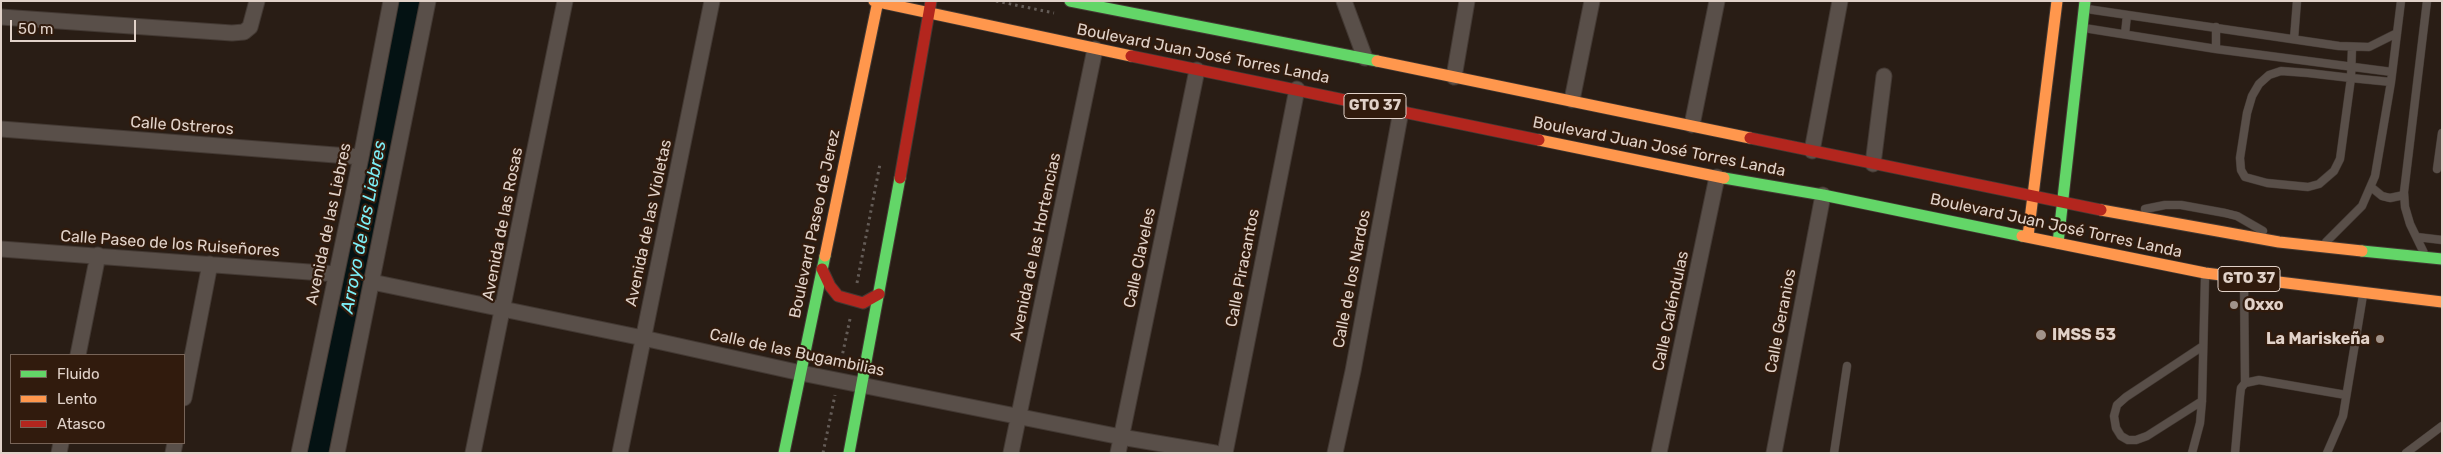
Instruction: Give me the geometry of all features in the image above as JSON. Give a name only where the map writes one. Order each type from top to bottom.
[{"type":"main road","name":"Boulevard Juan José Torres Landa","points":[[1070,1],[1101,4],[1572,100],[2034,198],[2279,242],[2442,259]]},
{"type":"main road","points":[[2028,236],[2057,1]]},
{"type":"main road","name":"Boulevard Juan José Torres Landa","points":[[876,2],[930,7],[1095,49],[1717,177],[1824,195],[2205,273],[2442,302]]},
{"type":"main road","name":"Boulevard Paseo de Jerez","points":[[784,453],[876,2]]},
{"type":"main road","points":[[2058,243],[2085,5]]},
{"type":"main road","points":[[849,453],[863,385],[930,7]]},
{"type":"main road","points":[[822,269],[830,286],[838,296],[853,302],[862,303],[879,294]]},
{"type":"street","points":[[1,17],[232,33],[244,32],[250,27],[255,18],[258,1]]},
{"type":"street","name":"Avenida de las Liebres","points":[[299,453],[361,157],[391,1]]},
{"type":"street","points":[[337,453],[428,1]]},
{"type":"street","name":"Avenida de las Rosas","points":[[473,453],[504,309],[565,1]]},
{"type":"street","name":"Avenida de las Violetas","points":[[620,453],[712,1]]},
{"type":"street","points":[[1344,1],[1365,58]]},
{"type":"street","points":[[1454,77],[1467,1]]},
{"type":"street","points":[[1572,100],[1592,1]]},
{"type":"street","points":[[1692,125],[1717,1]]},
{"type":"street","points":[[1812,151],[1840,1]]},
{"type":"street","name":"Avenida de las Hortencias","points":[[1011,453],[1095,49]]},
{"type":"street","name":"Calle Claveles","points":[[1118,453],[1197,70]]},
{"type":"street","points":[[1872,164],[1884,76]]},
{"type":"street","name":"Calle Piracantos","points":[[1225,453],[1296,89]]},
{"type":"street","name":"Calle de los Nardos","points":[[1335,453],[1353,372],[1402,111]]},
{"type":"street","name":"Calle Ostreros","points":[[1,129],[361,157]]},
{"type":"street","name":"Calle Caléndulas","points":[[1659,453],[1717,177]]},
{"type":"street","name":"Calle Geranios","points":[[1774,453],[1824,195]]},
{"type":"street","name":"Calle Paseo de los Ruiseñores","points":[[1,249],[336,274]]},
{"type":"street","points":[[78,354],[98,255]]},
{"type":"street","points":[[185,393],[210,264]]},
{"type":"street","name":"Calle de las Bugambilias","points":[[372,282],[643,338],[800,373],[1121,437],[1215,453]]},
{"type":"lane","points":[[2294,39],[2297,1]]},
{"type":"lane","points":[[2322,247],[2362,206],[2375,176],[2392,72],[2401,1]]},
{"type":"lane","points":[[2426,257],[2405,207],[2404,195],[2427,1]]},
{"type":"lane","points":[[2085,5],[2127,14],[2352,47],[2369,47],[2397,33]]},
{"type":"lane","points":[[2125,34],[2127,14]]},
{"type":"lane","points":[[2216,27],[2216,48]]},
{"type":"lane","points":[[2082,28],[2392,72]]},
{"type":"lane","points":[[2352,47],[2351,78],[2340,159],[2334,172],[2327,179],[2308,186],[2267,183],[2245,177],[2241,170],[2240,145],[2252,96],[2259,84],[2269,75],[2282,71],[2351,78],[2390,82]]},
{"type":"lane","points":[[2437,169],[2442,133]]},
{"type":"lane","points":[[2371,187],[2382,196],[2390,198],[2404,195]]},
{"type":"lane","points":[[2127,215],[2165,205],[2181,205],[2237,216],[2252,223],[2279,242]]},
{"type":"lane","points":[[2417,237],[2442,240]]},
{"type":"lane","points":[[2192,453],[2200,423],[2202,400],[2205,273]]},
{"type":"lane","points":[[2235,453],[2241,388],[2245,383],[2244,278]]},
{"type":"lane","points":[[2327,453],[2343,416],[2363,293]]},
{"type":"lane","points":[[2202,400],[2147,436],[2136,440],[2121,436],[2116,428],[2114,416],[2118,405],[2126,397],[2203,346]]},
{"type":"lane","points":[[1834,453],[1847,366]]},
{"type":"lane","points":[[2245,383],[2259,380],[2346,395]]},
{"type":"lane","points":[[2406,453],[2442,426]]},
{"type":"path","points":[[823,453],[882,155]]},
{"type":"waterway","name":"Arroyo de las Liebres","points":[[319,453],[409,1]]},
{"type":"traffic: fast","points":[[1070,1],[1377,61]]},
{"type":"traffic: fast","points":[[2058,243],[2085,1]]},
{"type":"traffic: fast","points":[[849,453],[900,178]]},
{"type":"traffic: fast","points":[[1724,178],[1823,195],[2022,236]]},
{"type":"traffic: fast","points":[[2362,251],[2442,259]]},
{"type":"traffic: fast","points":[[784,453],[825,256]]},
{"type":"traffic: slow","points":[[874,1],[1131,56]]},
{"type":"traffic: slow","points":[[825,256],[878,1]]},
{"type":"traffic: slow","points":[[2028,236],[2057,1]]},
{"type":"traffic: slow","points":[[1377,61],[1750,138]]},
{"type":"traffic: slow","points":[[1539,140],[1724,178]]},
{"type":"traffic: slow","points":[[2101,210],[2279,242],[2362,251]]},
{"type":"traffic: slow","points":[[2022,236],[2205,273],[2442,302]]},
{"type":"traffic: jam","points":[[900,178],[931,1]]},
{"type":"traffic: jam","points":[[1131,56],[1539,140]]},
{"type":"traffic: jam","points":[[1750,138],[2101,210]]},
{"type":"traffic: jam","points":[[822,269],[830,286],[838,296],[863,303],[879,294]]},
{"type":"place","name":"Oxxo","points":[[2234,305]]},
{"type":"place","name":"IMSS 53","points":[[2041,335]]},
{"type":"place","name":"La Mariskeña","points":[[2380,339]]}]
